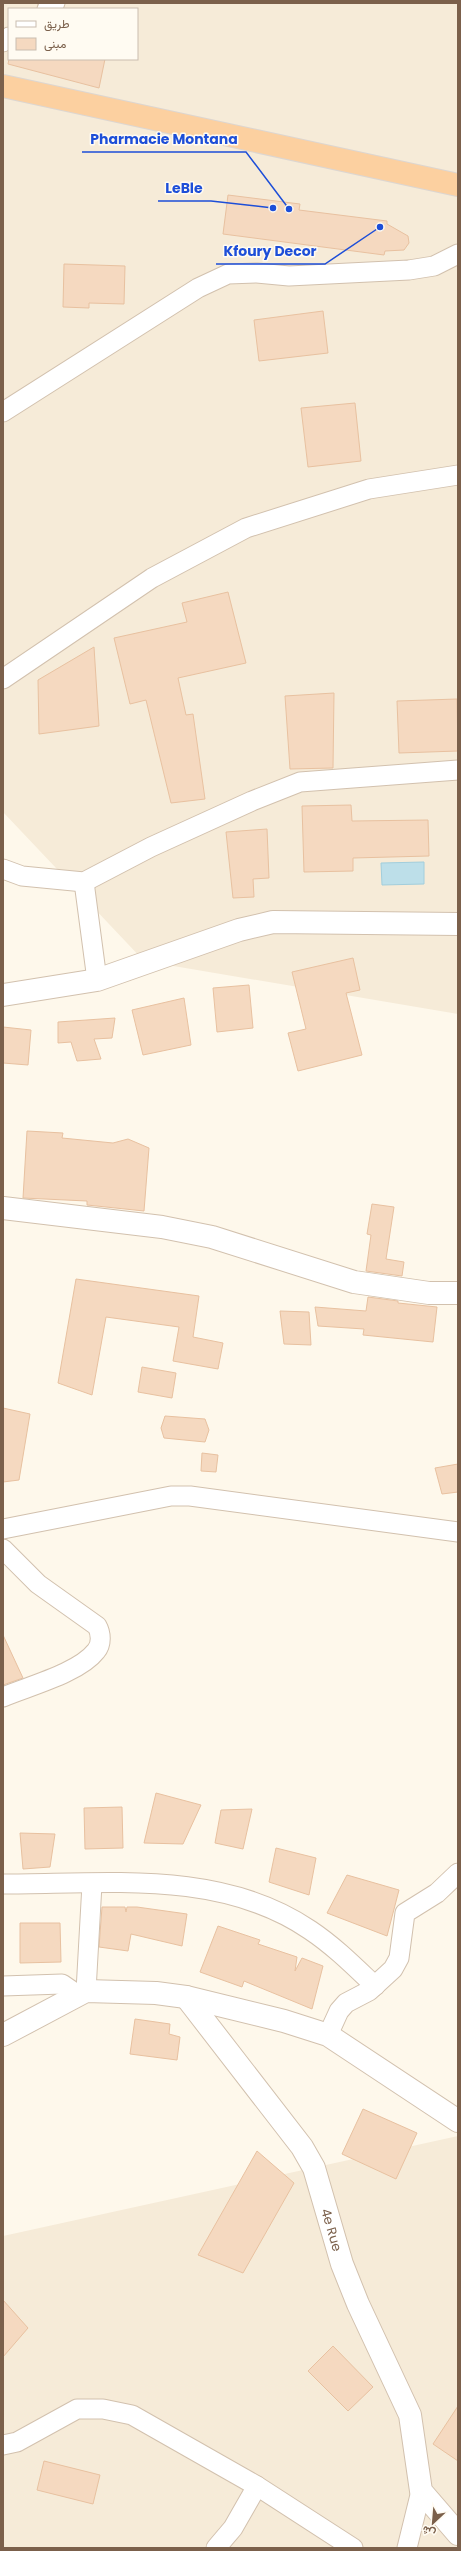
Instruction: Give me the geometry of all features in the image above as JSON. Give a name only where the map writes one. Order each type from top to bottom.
[{"type":"highway","points":[[3,86],[458,185]]},
{"type":"street","points":[[3,412],[198,288],[228,274],[257,273],[290,276],[409,270],[434,266],[458,254]]},
{"type":"street","points":[[3,679],[152,578],[246,528],[369,489],[458,475]]},
{"type":"street","points":[[3,869],[22,876],[84,882],[151,847],[252,801],[300,782],[458,770]]},
{"type":"street","points":[[84,882],[96,980]]},
{"type":"street","points":[[3,995],[96,980],[240,930],[273,922],[458,924]]},
{"type":"street","points":[[3,1208],[162,1227],[212,1237],[354,1282],[429,1293],[458,1293]]},
{"type":"street","points":[[3,1529],[171,1496],[190,1496],[458,1532]]},
{"type":"street","points":[[3,1549],[38,1584],[97,1626],[100,1633],[97,1651],[80,1665],[3,1697]]},
{"type":"street","points":[[328,2035],[339,2010],[346,2003],[375,1986],[393,1969],[399,1958],[405,1913],[437,1893],[458,1873]]},
{"type":"street","points":[[3,1884],[92,1884],[146,1882],[195,1888],[243,1898],[277,1912],[309,1929],[332,1946],[375,1986]]},
{"type":"street","points":[[82,1993],[92,1884]]},
{"type":"street","points":[[3,1986],[62,1984],[82,1993],[156,1993],[186,1997],[284,2021],[328,2035],[458,2121]]},
{"type":"street","points":[[3,2035],[82,1993]]},
{"type":"street","name":"4e Rue","points":[[186,1997],[297,2142],[314,2168],[342,2264],[358,2304],[410,2415],[421,2491]]},
{"type":"street","points":[[3,2444],[17,2442],[77,2409],[103,2409],[132,2416],[257,2486],[353,2548]]},
{"type":"street","points":[[216,2548],[233,2528],[257,2486]]},
{"type":"street","points":[[421,2491],[458,2534]]},
{"type":"street","points":[[407,2548],[421,2491]]},
{"type":"shaded area","points":[[3,3],[458,3],[458,1014],[144,961],[3,812]]},
{"type":"shaded area","points":[[458,2136],[458,2548],[3,2548],[3,2236]]},
{"type":"water","points":[[424,862],[424,884],[382,885],[381,863]]},
{"type":"building","points":[[9,60],[105,60],[99,88],[8,64]]},
{"type":"building","points":[[228,195],[300,204],[299,210],[387,221],[387,224],[408,236],[409,243],[404,250],[385,251],[384,255],[223,234]]},
{"type":"building","points":[[64,264],[125,266],[124,304],[89,303],[89,308],[63,307]]},
{"type":"building","points":[[323,311],[328,353],[259,361],[254,320]]},
{"type":"building","points":[[355,403],[361,461],[308,467],[301,408]]},
{"type":"building","points":[[228,592],[246,663],[178,678],[186,715],[193,714],[205,799],[171,803],[146,700],[130,704],[114,638],[187,622],[182,603]]},
{"type":"building","points":[[94,647],[99,726],[39,734],[38,680]]},
{"type":"building","points":[[334,693],[333,768],[290,769],[285,696]]},
{"type":"building","points":[[457,699],[458,751],[399,753],[397,701]]},
{"type":"building","points":[[351,805],[352,821],[428,820],[429,856],[353,858],[353,871],[304,872],[302,806]]},
{"type":"building","points":[[267,829],[269,878],[253,879],[254,897],[233,898],[226,832]]},
{"type":"building","points":[[353,958],[360,990],[346,993],[362,1055],[298,1071],[288,1033],[306,1029],[292,972]]},
{"type":"building","points":[[249,985],[253,1028],[217,1032],[213,988]]},
{"type":"building","points":[[184,998],[191,1045],[143,1055],[132,1010]]},
{"type":"building","points":[[115,1018],[112,1038],[94,1039],[101,1059],[77,1061],[71,1042],[58,1043],[58,1022]]},
{"type":"building","points":[[3,1027],[31,1030],[28,1065],[3,1063]]},
{"type":"building","points":[[27,1131],[63,1133],[62,1138],[113,1143],[128,1139],[149,1148],[144,1211],[87,1205],[87,1201],[23,1198]]},
{"type":"building","points":[[372,1204],[394,1207],[386,1259],[404,1262],[402,1276],[366,1271],[371,1235],[367,1234]]},
{"type":"building","points":[[76,1279],[199,1296],[193,1337],[223,1343],[218,1369],[173,1361],[179,1327],[106,1317],[92,1395],[58,1383]]},
{"type":"building","points":[[368,1297],[398,1301],[398,1303],[437,1307],[433,1342],[363,1335],[364,1329],[318,1326],[315,1307],[366,1311]]},
{"type":"building","points":[[280,1311],[309,1312],[311,1345],[284,1344]]},
{"type":"building","points":[[142,1367],[176,1373],[172,1398],[138,1392]]},
{"type":"building","points":[[3,1408],[30,1414],[19,1480],[3,1482]]},
{"type":"building","points":[[165,1416],[205,1419],[209,1430],[205,1442],[164,1438],[161,1428]]},
{"type":"building","points":[[202,1453],[218,1455],[216,1472],[201,1471]]},
{"type":"building","points":[[458,1464],[458,1492],[442,1494],[435,1468]]},
{"type":"building","points":[[3,1635],[23,1678],[3,1685]]},
{"type":"building","points":[[156,1793],[201,1805],[183,1844],[144,1843]]},
{"type":"building","points":[[122,1807],[123,1848],[85,1849],[84,1808]]},
{"type":"building","points":[[252,1809],[243,1849],[215,1843],[221,1810]]},
{"type":"building","points":[[20,1833],[55,1834],[50,1867],[23,1869]]},
{"type":"building","points":[[276,1848],[316,1858],[309,1895],[269,1882]]},
{"type":"building","points":[[347,1875],[399,1890],[387,1936],[327,1913]]},
{"type":"building","points":[[102,1907],[125,1907],[126,1912],[127,1907],[137,1907],[187,1914],[182,1946],[131,1934],[128,1951],[99,1947]]},
{"type":"building","points":[[20,1923],[60,1923],[61,1962],[20,1963]]},
{"type":"building","points":[[218,1926],[260,1940],[258,1944],[297,1957],[295,1971],[302,1958],[323,1966],[312,2009],[244,1981],[242,1987],[200,1972]]},
{"type":"building","points":[[135,2019],[170,2024],[169,2034],[180,2037],[177,2060],[130,2054]]},
{"type":"building","points":[[363,2109],[417,2133],[396,2179],[342,2154]]},
{"type":"building","points":[[257,2151],[294,2183],[243,2273],[198,2255]]},
{"type":"building","points":[[3,2300],[28,2328],[3,2357]]},
{"type":"building","points":[[333,2346],[373,2387],[348,2411],[308,2371]]},
{"type":"building","points":[[458,2406],[458,2461],[433,2444]]},
{"type":"building","points":[[44,2461],[100,2475],[93,2504],[37,2490]]},
{"type":"place","name":"LeBle","points":[[273,208]]},
{"type":"place","name":"Pharmacie Montana","points":[[289,209]]},
{"type":"place","name":"Kfoury Decor","points":[[380,227]]}]
